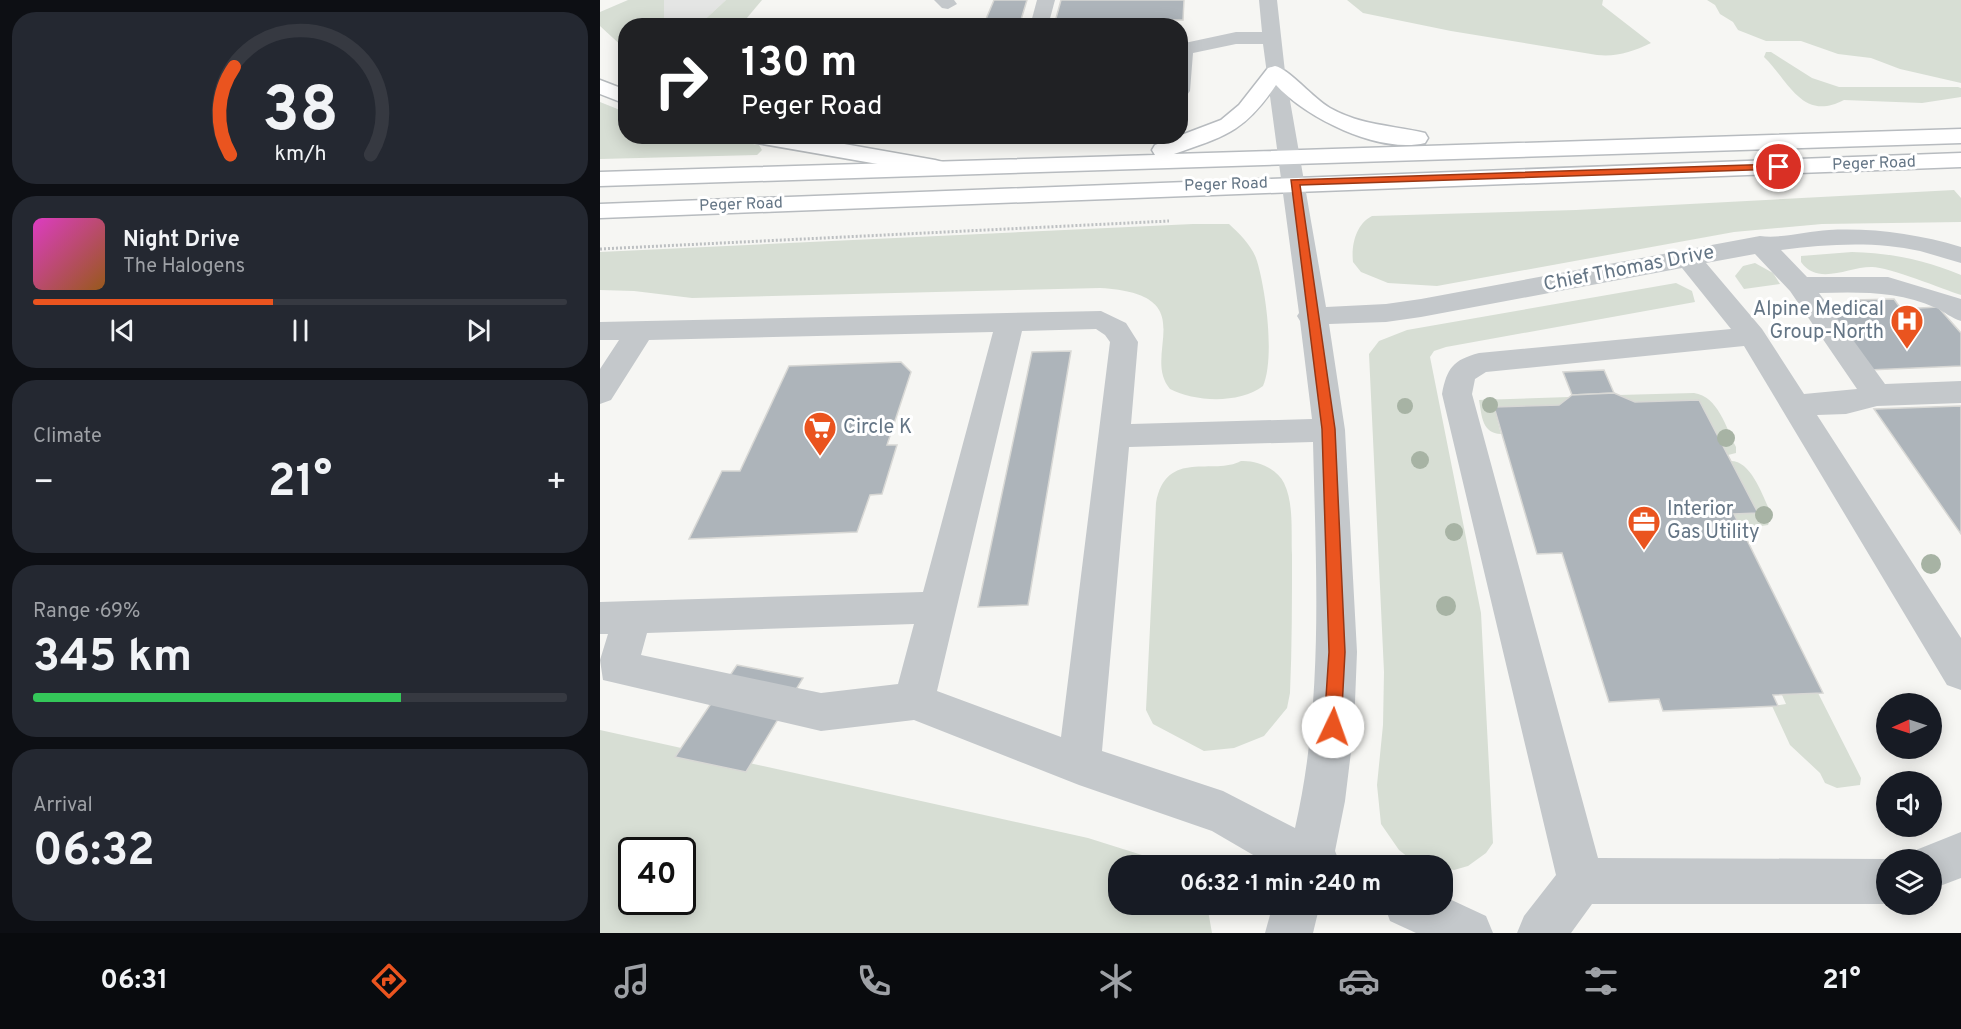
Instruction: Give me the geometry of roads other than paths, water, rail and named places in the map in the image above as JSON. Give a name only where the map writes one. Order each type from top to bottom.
[{"type":"main road","points":[[1188,142],[1214,133],[1234,121],[1247,110],[1275,72],[1294,95],[1342,122],[1389,135],[1425,138],[1467,152]]},
{"type":"main road","points":[[600,86],[618,94]]},
{"type":"main road","name":"Peger Road","points":[[600,211],[1292,170],[1467,152],[1961,136]]},
{"type":"main road","points":[[803,144],[935,167]]},
{"type":"main road","points":[[1135,160],[1182,144]]},
{"type":"main road","name":"Peger Road","points":[[600,179],[1135,160],[1292,170],[1961,160]]},
{"type":"street","points":[[1041,18],[1046,0]]},
{"type":"street","points":[[1268,0],[1275,72],[1292,170],[1311,316],[1329,429],[1337,652],[1333,727],[1323,801],[1312,855]]},
{"type":"street","points":[[1188,48],[1236,38],[1271,38]]},
{"type":"street","name":"Chief Thomas Drive","points":[[1311,316],[1386,313],[1421,308],[1760,244],[1864,236],[1891,237],[1953,253]]},
{"type":"street","points":[[1760,244],[1800,285],[1877,395]]},
{"type":"street","points":[[1689,259],[1752,336],[1961,672]]},
{"type":"street","points":[[1800,285],[1888,285],[1947,302],[1961,312]]},
{"type":"street","points":[[600,331],[1101,320],[1116,329],[1124,342],[1079,764]]},
{"type":"street","points":[[914,701],[1010,321]]},
{"type":"street","points":[[602,388],[640,331]]},
{"type":"street","points":[[1581,881],[1456,394],[1461,374],[1479,363],[1752,336]]},
{"type":"street","points":[[1797,405],[1846,403],[1877,395],[1961,392]]},
{"type":"street","points":[[1114,436],[1329,429]]},
{"type":"street","points":[[938,607],[616,618],[617,668],[821,712],[914,701],[1079,764],[1223,813],[1282,855]]},
{"type":"street","points":[[1942,862],[1961,855]]},
{"type":"street","points":[[1581,881],[1876,882]]},
{"type":"street","points":[[1541,933],[1581,881]]},
{"type":"street","points":[[1289,933],[1295,915]]},
{"type":"street","points":[[1431,915],[1469,933]]},
{"type":"place","name":"Alpine Medical Group-North","points":[[1907,350]]},
{"type":"place","name":"Circle K","points":[[820,457]]},
{"type":"place","name":"Interior Gas Utility","points":[[1644,551]]}]
